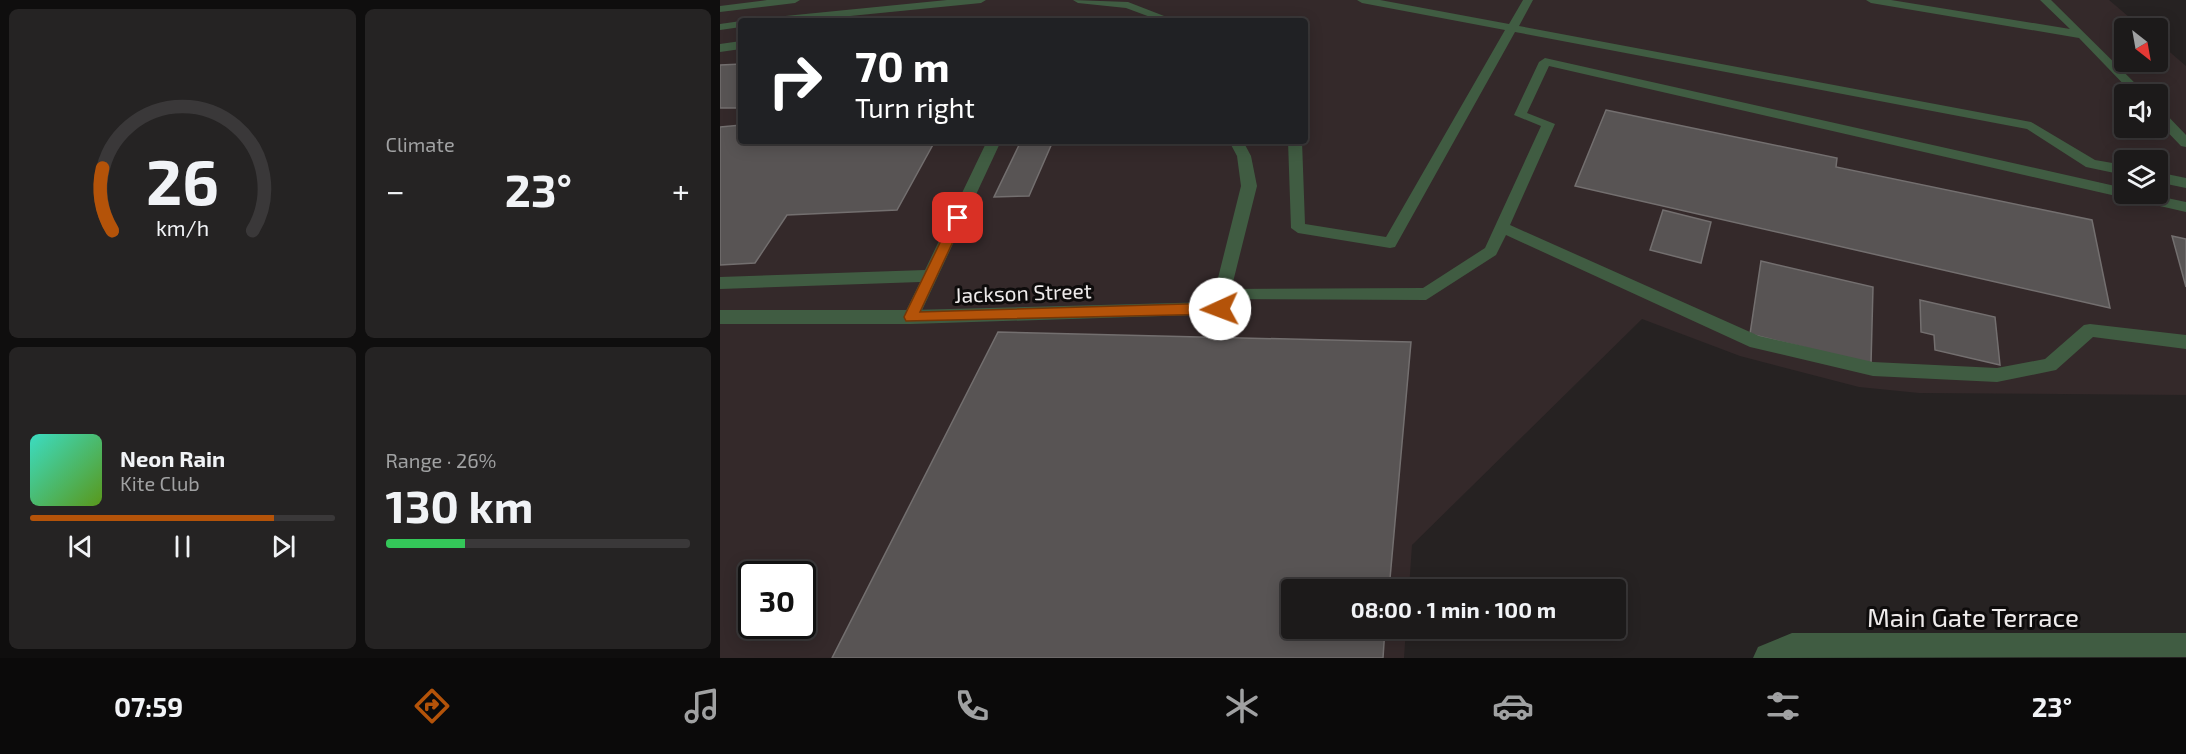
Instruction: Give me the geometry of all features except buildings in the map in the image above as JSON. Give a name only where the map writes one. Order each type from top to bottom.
[{"type":"street","points":[[720,48],[738,45]]},
{"type":"street","points":[[1221,302],[1249,186],[1244,156],[1238,144]]},
{"type":"street","name":"Jackson Street","points":[[720,317],[911,317],[1221,302]]},
{"type":"street","name":"Main Gate Terrace","points":[[1765,658],[1766,655],[1792,645],[2186,645]]},
{"type":"lane","points":[[720,9],[796,0]]},
{"type":"lane","points":[[780,18],[796,0]]},
{"type":"lane","points":[[790,18],[981,0]]},
{"type":"lane","points":[[1078,0],[1128,5],[1163,18]]},
{"type":"lane","points":[[1362,0],[2031,126],[2091,164],[2114,168]]},
{"type":"lane","points":[[1295,144],[1298,228],[1390,243],[1528,0]]},
{"type":"lane","points":[[1871,0],[2083,34]]},
{"type":"lane","points":[[2045,0],[2083,34],[2130,84]]},
{"type":"lane","points":[[720,27],[738,24]]},
{"type":"lane","points":[[1221,302],[1426,294],[1491,251],[1548,124],[1520,115],[1545,62],[2093,188],[2186,207]]},
{"type":"lane","points":[[2168,124],[2186,143]]},
{"type":"lane","points":[[911,317],[993,144]]},
{"type":"lane","points":[[2168,179],[2186,183]]},
{"type":"lane","points":[[1502,227],[1755,342],[1873,369],[1997,375],[2050,365],[2090,330],[2186,342]]},
{"type":"lane","points":[[720,284],[931,276]]},
{"type":"shaded area","points":[[720,0],[2109,0],[2130,18],[2114,18],[2114,72],[2168,72],[2168,50],[2186,66],[2186,395],[1919,393],[1859,387],[1740,356],[1642,319],[1412,545],[1410,579],[1281,579],[1281,639],[1405,639],[1404,658],[720,658]]},
{"type":"route","points":[[958,218],[911,317],[1220,309]]}]
